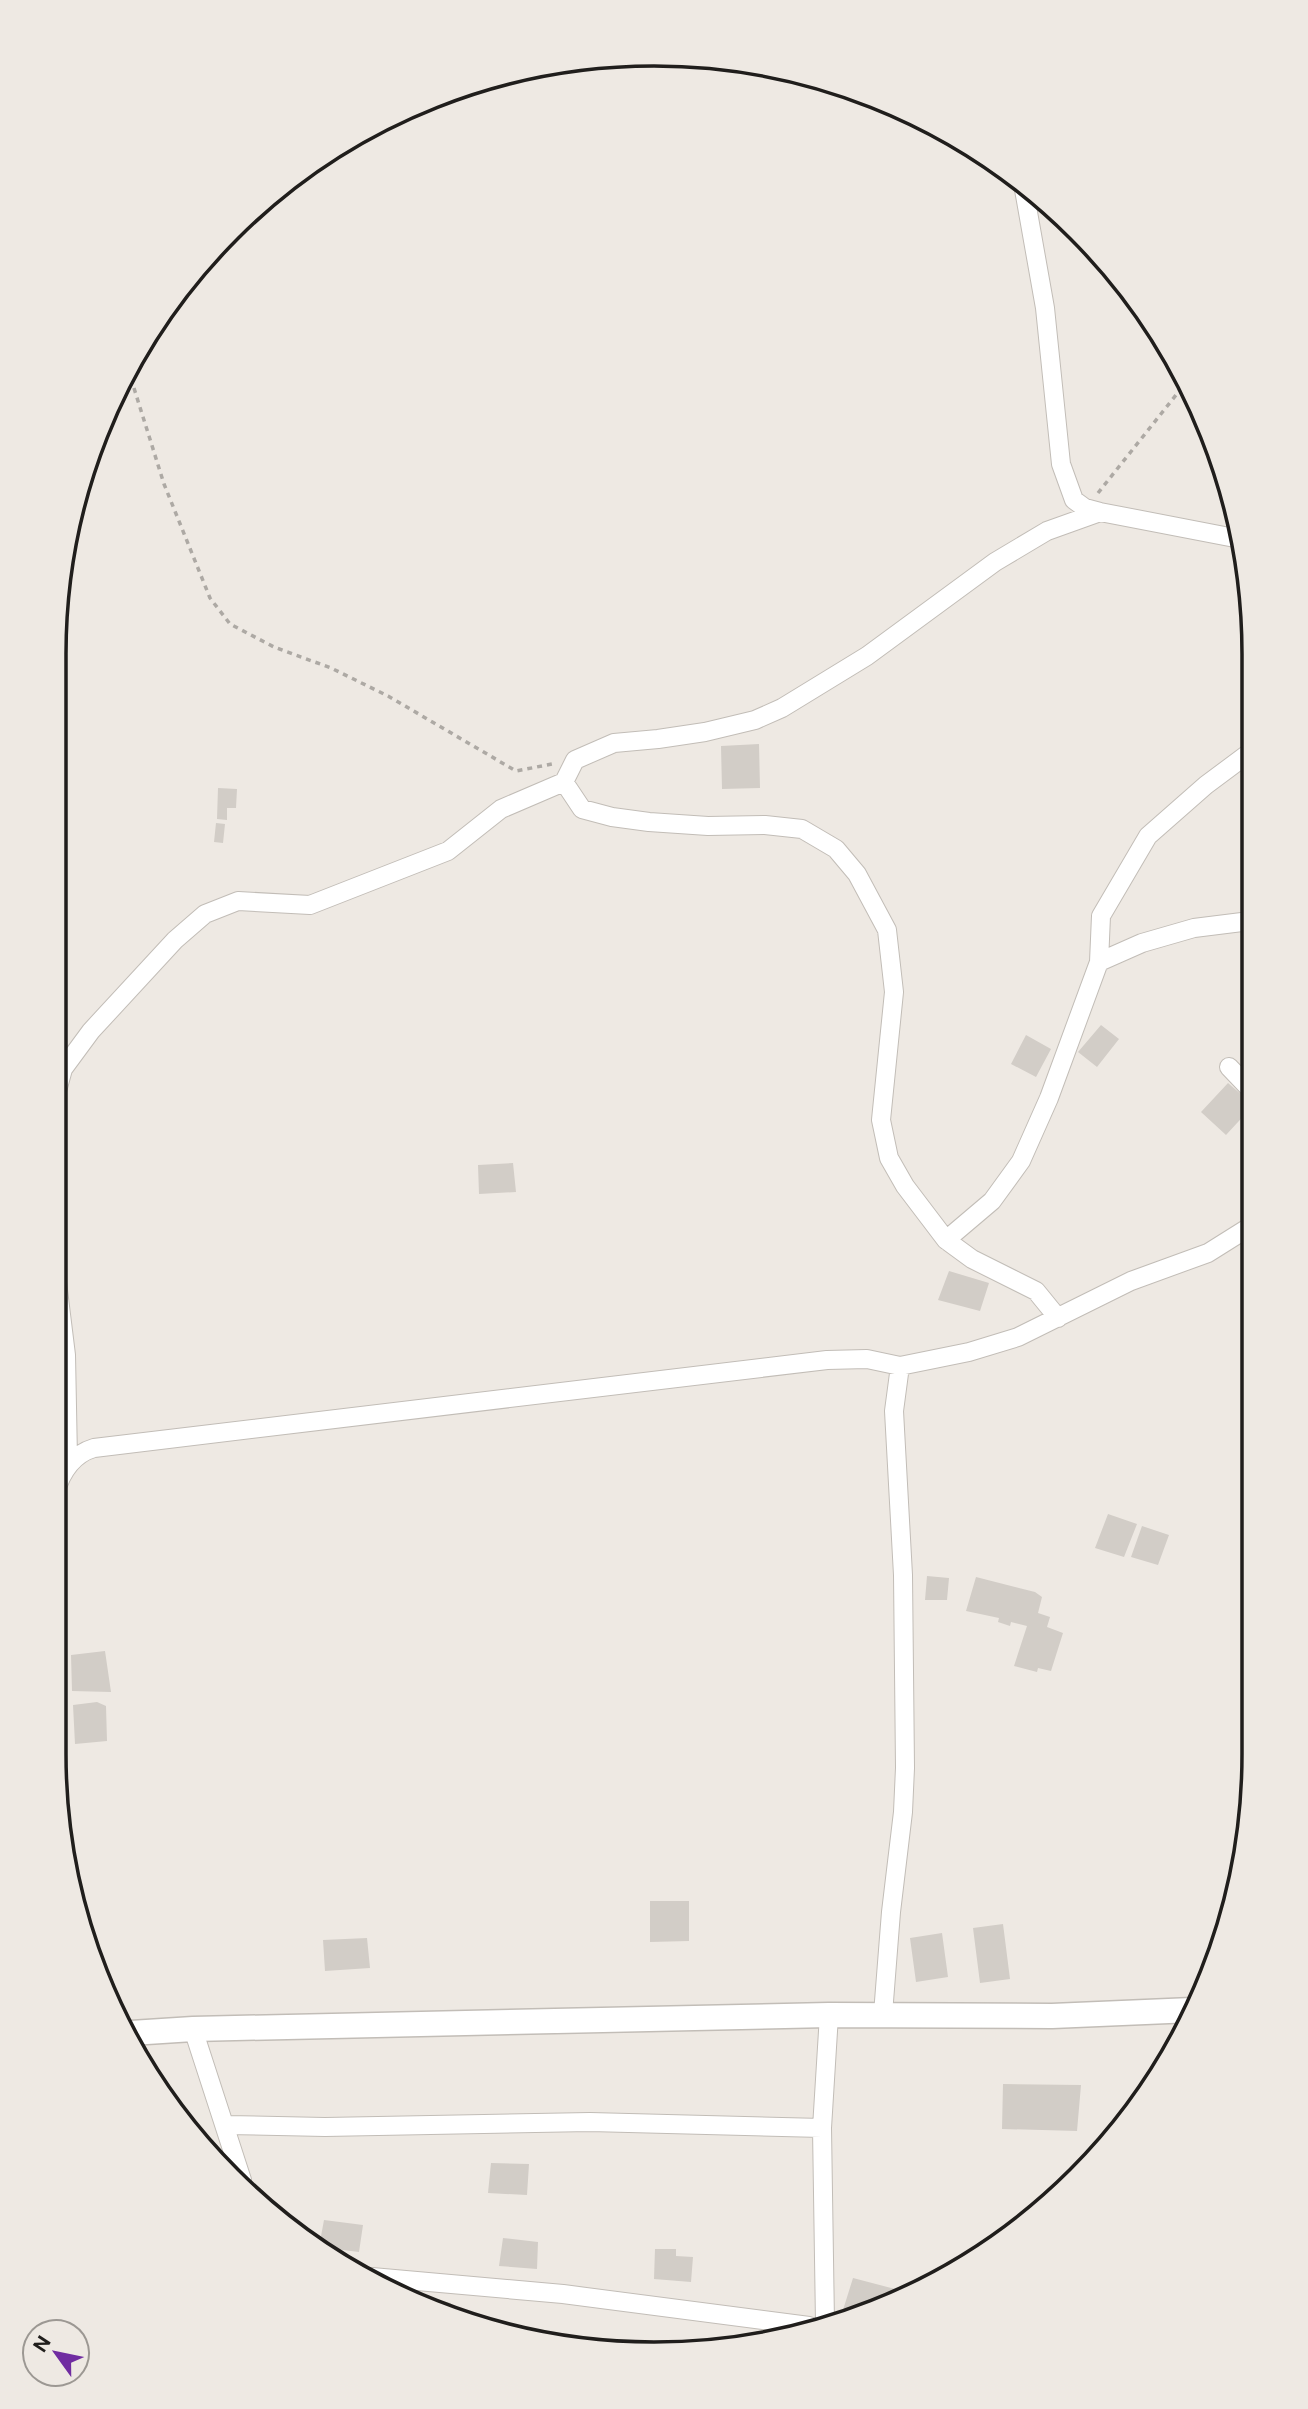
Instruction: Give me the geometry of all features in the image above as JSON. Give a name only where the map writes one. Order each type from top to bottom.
[{"type":"main road","points":[[136,2033],[193,2029],[830,2015],[1052,2015],[1183,2010]]},
{"type":"street","points":[[1026,199],[1045,308],[1061,464],[1074,500],[1093,510],[1229,537]]},
{"type":"street","points":[[66,1065],[91,1031],[175,940],[205,914],[238,901],[310,905],[448,850],[500,808],[564,782],[576,760],[614,743],[705,732],[755,720],[782,708],[867,656],[995,562],[1047,531],[1093,510]]},
{"type":"street","points":[[946,1240],[992,1201],[1021,1161],[1049,1098],[1098,962],[1101,916],[1120,881],[1148,836],[1206,785],[1242,758]]},
{"type":"street","points":[[564,782],[582,808],[612,817],[708,826],[765,825],[802,829],[836,849],[856,874],[887,930],[894,992],[881,1120],[889,1158],[905,1186],[946,1240],[972,1259],[1036,1291],[1058,1318]]},
{"type":"street","points":[[1098,962],[1142,943],[1194,928],[1242,922]]},
{"type":"street","points":[[1229,1068],[1242,1081]]},
{"type":"street","points":[[66,1458],[118,1444],[827,1360],[867,1359],[901,1366],[969,1352],[1018,1337],[1131,1281],[1208,1253],[1242,1232]]},
{"type":"street","points":[[883,2014],[905,1768],[903,1575],[894,1411],[901,1366]]},
{"type":"street","points":[[825,2316],[822,2128],[830,2015]]},
{"type":"street","points":[[193,2029],[239,2170]]},
{"type":"street","points":[[225,2125],[325,2127],[590,2122],[822,2128]]},
{"type":"street","points":[[387,2278],[563,2294],[796,2324]]},
{"type":"path","points":[[133,384],[164,484],[210,598],[230,624],[274,647],[331,668],[388,696],[516,771],[576,760]]},
{"type":"path","points":[[1093,510],[1180,391]]},
{"type":"building","points":[[759,744],[760,788],[722,789],[721,746]]},
{"type":"building","points":[[218,788],[237,789],[236,808],[227,808],[227,820],[217,819]]},
{"type":"building","points":[[216,823],[225,824],[223,843],[214,842]]},
{"type":"building","points":[[1101,1025],[1119,1039],[1097,1067],[1078,1052]]},
{"type":"building","points":[[1026,1035],[1051,1049],[1036,1077],[1011,1064]]},
{"type":"building","points":[[1228,1083],[1242,1095],[1242,1118],[1226,1135],[1201,1112]]},
{"type":"building","points":[[513,1163],[516,1192],[479,1194],[478,1165]]},
{"type":"building","points":[[949,1271],[989,1283],[980,1311],[938,1300]]},
{"type":"building","points":[[1108,1514],[1137,1524],[1124,1557],[1095,1548]]},
{"type":"building","points":[[1142,1526],[1169,1535],[1158,1565],[1131,1557]]},
{"type":"building","points":[[927,1576],[949,1578],[947,1600],[925,1600]]},
{"type":"building","points":[[976,1577],[1035,1592],[1042,1597],[1038,1613],[1050,1617],[1047,1627],[1063,1633],[1051,1671],[1038,1668],[1037,1672],[1014,1666],[1027,1626],[1011,1622],[1010,1626],[998,1622],[999,1618],[966,1611]]},
{"type":"building","points":[[105,1651],[111,1692],[72,1691],[71,1655]]},
{"type":"building","points":[[97,1702],[106,1706],[107,1741],[75,1744],[73,1705]]},
{"type":"building","points":[[650,1901],[689,1901],[689,1941],[650,1942]]},
{"type":"building","points":[[1003,1924],[1010,1979],[980,1983],[973,1928]]},
{"type":"building","points":[[942,1933],[948,1977],[916,1982],[910,1938]]},
{"type":"building","points":[[367,1938],[370,1968],[325,1971],[323,1940]]},
{"type":"building","points":[[1003,2084],[1081,2085],[1077,2131],[1002,2129]]},
{"type":"building","points":[[491,2163],[529,2164],[527,2195],[488,2193]]},
{"type":"building","points":[[324,2220],[363,2225],[359,2252],[338,2249],[321,2238]]},
{"type":"building","points":[[503,2238],[538,2242],[537,2269],[499,2266]]},
{"type":"building","points":[[655,2249],[676,2249],[676,2256],[693,2257],[691,2282],[654,2279]]},
{"type":"building","points":[[853,2278],[895,2289],[879,2298],[843,2310]]},
{"type":"building","points":[[428,2298],[451,2303],[450,2306]]}]
